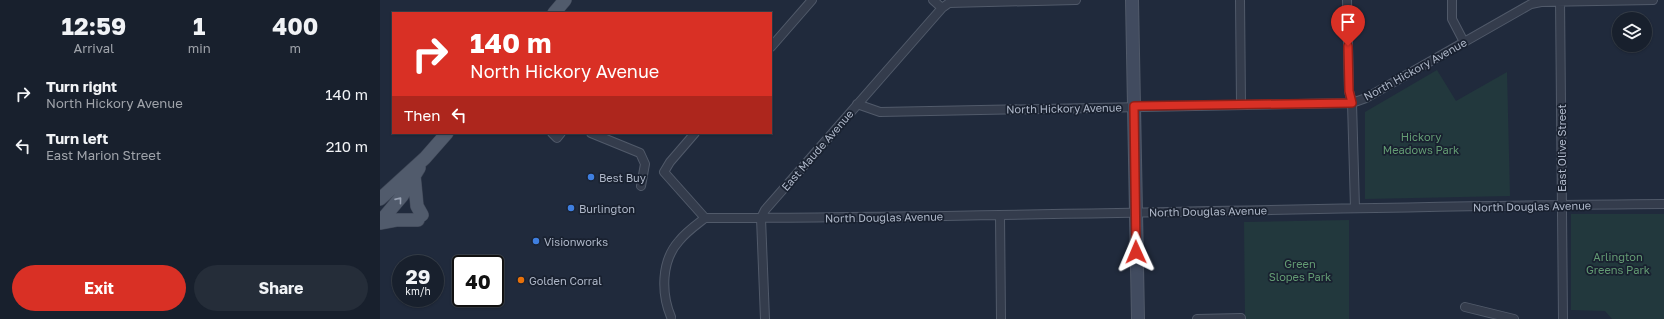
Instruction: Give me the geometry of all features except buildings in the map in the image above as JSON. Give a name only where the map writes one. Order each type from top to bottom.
[{"type":"main road","points":[[555,12],[565,0]]},
{"type":"main road","points":[[380,199],[389,189],[425,158],[446,134]]},
{"type":"main road","points":[[380,222],[402,196],[425,158]]},
{"type":"main road","points":[[380,222],[420,217],[417,206],[414,175]]},
{"type":"street","points":[[772,46],[812,0]]},
{"type":"street","points":[[933,0],[942,8],[949,3],[1076,0]]},
{"type":"street","points":[[1132,0],[1138,319]]},
{"type":"street","points":[[1240,0],[1242,104]]},
{"type":"street","points":[[1348,0],[1349,91],[1352,103],[1355,208]]},
{"type":"street","points":[[1452,0],[1452,19],[1464,42]]},
{"type":"street","name":"North Hickory Avenue","points":[[857,104],[880,112],[1352,103],[1366,98],[1531,4],[1560,1],[1653,0]]},
{"type":"street","name":"East Olive Street","points":[[1560,1],[1563,319]]},
{"type":"street","name":"East Maude Avenue","points":[[761,218],[765,210],[942,8]]},
{"type":"street","points":[[553,134],[557,138],[559,134]]},
{"type":"street","points":[[594,134],[640,153],[645,164],[641,186]]},
{"type":"street","points":[[671,317],[665,298],[666,266],[670,252],[679,240],[705,218],[664,172],[670,162],[694,134]]},
{"type":"street","name":"North Douglas Avenue","points":[[705,218],[1000,216],[1355,208],[1664,204]]},
{"type":"street","points":[[1000,216],[1001,319]]},
{"type":"street","points":[[761,218],[765,319]]},
{"type":"street","points":[[1465,307],[1514,319]]},
{"type":"street","points":[[1197,319],[1241,318]]},
{"type":"green space","name":"Hickory Meadows Park","points":[[1437,70],[1456,101],[1507,72],[1510,196],[1365,199],[1365,112]]},
{"type":"green space","name":"Arlington Greens Park","points":[[1571,214],[1664,214],[1664,319],[1612,319],[1605,311],[1571,310]]},
{"type":"green space","name":"Green Slopes Park","points":[[1349,220],[1349,319],[1245,319],[1244,222]]},
{"type":"place","name":"Best Buy","points":[[591,177]]},
{"type":"place","name":"Burlington","points":[[571,208]]},
{"type":"place","name":"Visionworks","points":[[536,241]]},
{"type":"place","name":"Golden Corral","points":[[521,280]]},
{"type":"route","points":[[1136,252],[1134,106],[1352,103],[1349,91],[1348,46]]}]
